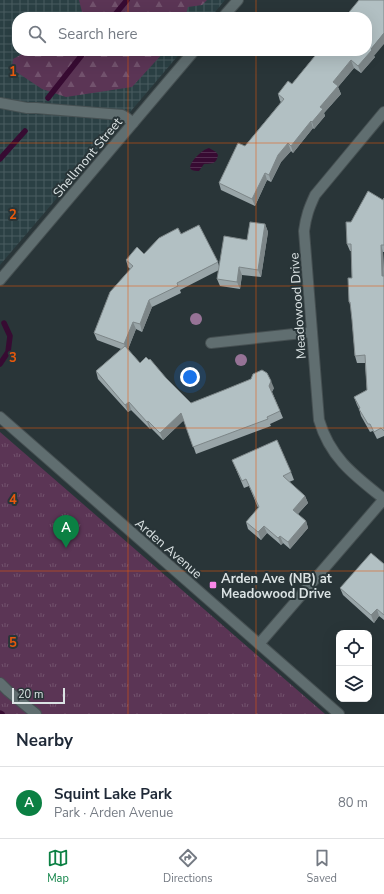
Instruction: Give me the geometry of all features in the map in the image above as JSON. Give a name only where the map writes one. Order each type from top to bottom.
[{"type":"street","points":[[227,12],[238,0]]},
{"type":"street","name":"Shellmont Street","points":[[0,280],[190,56]]},
{"type":"street","points":[[0,103],[27,108],[122,115],[133,123]]},
{"type":"street","name":"Meadowood Drive","points":[[259,644],[384,499],[351,473],[344,465],[326,439],[319,420],[304,231],[306,217],[315,195],[384,112]]},
{"type":"street","points":[[211,344],[312,332]]},
{"type":"street","name":"Arden Avenue","points":[[0,417],[339,714]]},
{"type":"street","points":[[0,683],[36,714]]},
{"type":"shaded area","points":[[0,0],[225,0],[215,12],[12,12],[12,56],[178,56],[0,265]]},
{"type":"shaded area","points":[[209,148],[218,155],[215,162],[204,164],[199,171],[193,171],[190,166],[194,159],[204,150]]},
{"type":"green space","points":[[79,0],[207,0],[202,5],[188,7],[186,12],[82,12]]},
{"type":"green space","points":[[19,56],[160,56],[132,87],[66,97],[42,89],[12,69],[13,59]]},
{"type":"green space","points":[[0,432],[325,714],[0,714]]},
{"type":"building","points":[[359,0],[384,0],[384,33],[372,48],[372,12],[349,12]]},
{"type":"building","points":[[315,56],[367,56],[358,66],[351,60],[333,82],[338,86],[320,107],[323,109],[312,122],[311,121],[291,146],[288,143],[278,155],[269,175],[265,173],[252,199],[219,183],[238,143],[245,146],[284,99],[278,94],[288,81],[292,84]]},
{"type":"building","points":[[368,191],[383,200],[384,198],[384,245],[381,245],[382,276],[384,276],[384,431],[381,428],[374,432],[359,409],[360,408],[354,397],[367,390],[365,355],[355,356],[348,278],[352,278],[351,244],[347,244],[346,222],[351,222]]},
{"type":"building","points":[[250,222],[265,224],[258,270],[239,267],[237,282],[217,279],[224,236],[247,240]]},
{"type":"building","points":[[199,225],[218,262],[177,283],[178,286],[149,300],[140,324],[133,322],[124,344],[94,333],[110,292],[133,266],[126,260],[137,247],[144,254],[159,238],[178,228],[181,234]]},
{"type":"building","points":[[125,346],[140,363],[146,357],[149,360],[150,359],[166,378],[191,403],[251,379],[253,374],[262,370],[267,373],[271,381],[269,386],[280,411],[267,417],[268,419],[193,447],[181,413],[160,433],[148,421],[147,422],[129,402],[125,405],[96,371]]},
{"type":"building","points":[[277,440],[291,472],[283,476],[305,496],[293,510],[306,521],[288,542],[280,536],[278,538],[264,526],[258,532],[246,522],[259,507],[246,479],[242,481],[232,460]]},
{"type":"building","points":[[371,553],[384,564],[384,615],[377,609],[371,615],[340,588]]},
{"type":"waterway","points":[[117,12],[127,0]]},
{"type":"waterway","points":[[48,98],[81,56]]},
{"type":"waterway","points":[[0,159],[25,131]]},
{"type":"waterway","points":[[0,364],[8,352],[10,336],[4,323]]},
{"type":"place","name":"Squint Lake Park","points":[[66,548]]},
{"type":"place","name":"Arden Ave (NB) at Meadowood Drive","points":[[213,585]]}]
